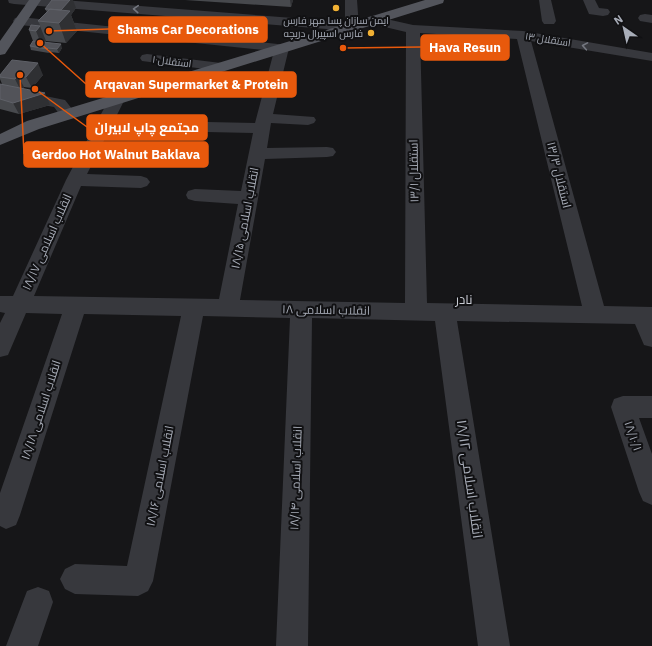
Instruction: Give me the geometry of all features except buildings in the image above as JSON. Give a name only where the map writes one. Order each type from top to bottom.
[{"type":"main road","points":[[0,140],[33,125],[438,0]]},
{"type":"main road","points":[[0,51],[35,1]]},
{"type":"main road","points":[[1,127],[33,125]]},
{"type":"street","points":[[14,0],[352,27],[352,0]]},
{"type":"street","points":[[545,0],[548,22]]},
{"type":"street","points":[[589,0],[594,11],[602,12]]},
{"type":"street","name":"۱۳ استقلال","points":[[373,20],[413,29],[524,35],[652,57]]},
{"type":"street","points":[[20,21],[282,48]]},
{"type":"street","name":"۱۳/۱ استقلال","points":[[413,29],[416,312]]},
{"type":"street","name":"۱۳/۳ استقلال","points":[[524,35],[595,315]]},
{"type":"street","name":"۱۸/۱۵ انقلاب اسلامی","points":[[228,308],[263,123],[282,48]]},
{"type":"street","name":"استقلال۱۰","points":[[147,58],[221,67]]},
{"type":"street","points":[[0,92],[59,103],[68,114]]},
{"type":"street","name":"۱۸/۱۷ انقلاب اسلامی","points":[[0,348],[10,304],[117,99]]},
{"type":"street","points":[[207,127],[308,120]]},
{"type":"street","points":[[258,154],[327,152]]},
{"type":"street","points":[[75,180],[141,182]]},
{"type":"street","points":[[195,195],[249,198]]},
{"type":"street","name":"۱۸ انقلاب اسلامی","points":[[10,304],[647,316]]},
{"type":"street","name":"۱۸/۱۸ انقلاب اسلامی","points":[[6,515],[76,306]]},
{"type":"street","name":"۱۸/۱۶ انقلاب اسلامی","points":[[75,579],[138,581],[194,308]]},
{"type":"street","name":"۱۸/۱۴ انقلاب اسلامی","points":[[292,646],[301,310]]},
{"type":"street","name":"۱۸/۱۲ انقلاب اسلامی","points":[[445,312],[494,646]]},
{"type":"street","points":[[647,316],[652,338]]},
{"type":"street","name":"۱۸/۱۰/۱","points":[[652,407],[623,407],[652,492]]},
{"type":"street","points":[[22,646],[38,602]]},
{"type":"place","name":"ایمن سازان پسا مهر فارس","points":[[336,8]]},
{"type":"place","name":"Shams Car Decorations","points":[[49,31]]},
{"type":"place","name":"فارس اسپیرال دریچه","points":[[371,33]]},
{"type":"place","name":"Arqavan Supermarket & Protein","points":[[40,43]]},
{"type":"place","name":"Hava Resun","points":[[343,48]]},
{"type":"place","name":"Gerdoo Hot Walnut Baklava","points":[[20,75]]},
{"type":"place","name":"مجتمع چاپ لابيران","points":[[35,89]]},
{"type":"district","name":"نادر","points":[[464,299]]}]
